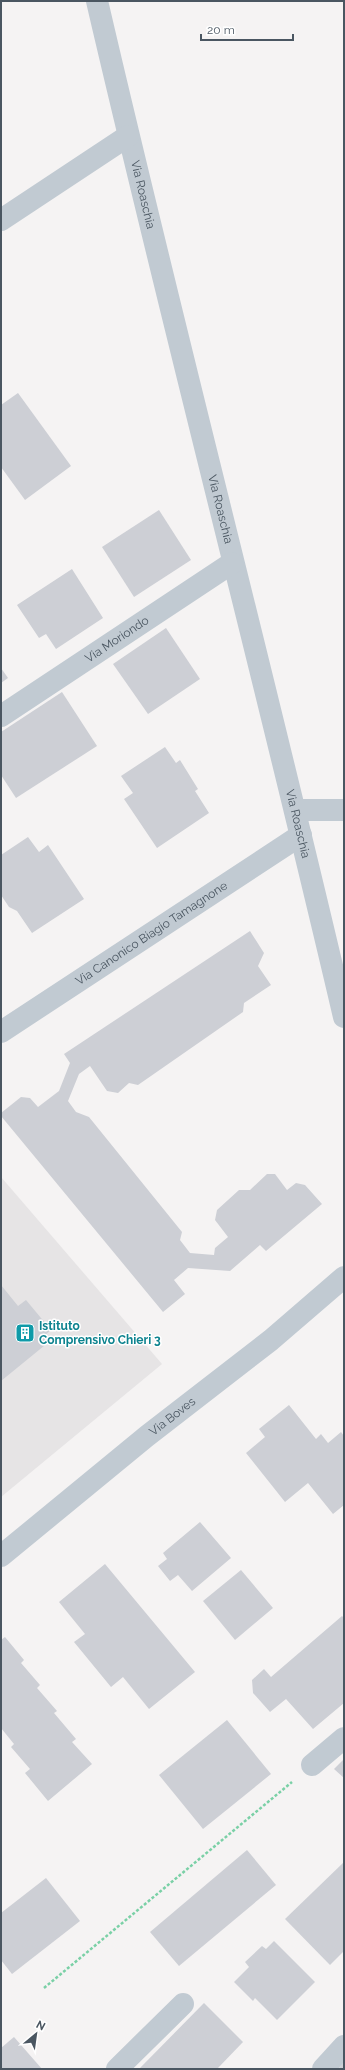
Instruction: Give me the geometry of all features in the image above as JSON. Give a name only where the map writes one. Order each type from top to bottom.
[{"type":"street","name":"Via Roaschia","points":[[97,1],[128,136],[232,563],[302,835],[344,1017]]},
{"type":"street","points":[[1,220],[128,136]]},
{"type":"street","name":"Via Moriondo","points":[[1,716],[232,563]]},
{"type":"street","points":[[295,810],[344,810]]},
{"type":"street","name":"Via Canonico Biagio Tamagnone","points":[[1,1032],[302,835]]},
{"type":"street","name":"Via Boves","points":[[1,1556],[147,1436],[271,1340],[344,1277]]},
{"type":"street","points":[[312,1765],[344,1738]]},
{"type":"street","points":[[117,2069],[183,2004]]},
{"type":"street","points":[[323,2069],[344,2046]]},
{"type":"path","points":[[44,1988],[312,1765]]},
{"type":"shaded area","points":[[1,1177],[162,1364],[1,1497]]},
{"type":"building","points":[[18,393],[71,466],[25,500],[1,467],[1,405]]},
{"type":"building","points":[[159,510],[191,560],[134,597],[102,547]]},
{"type":"building","points":[[72,569],[103,618],[56,649],[46,634],[39,638],[17,605]]},
{"type":"building","points":[[166,628],[200,679],[148,714],[113,664]]},
{"type":"building","points":[[1,668],[8,678],[1,683]]},
{"type":"building","points":[[62,692],[97,746],[16,798],[1,775],[1,732]]},
{"type":"building","points":[[165,747],[176,763],[180,760],[198,789],[195,791],[209,813],[157,848],[124,799],[133,793],[121,776]]},
{"type":"building","points":[[28,837],[39,852],[48,845],[84,899],[32,933],[17,911],[9,907],[1,895],[1,855]]},
{"type":"building","points":[[250,931],[264,953],[258,966],[271,985],[244,1003],[243,1012],[138,1085],[129,1083],[118,1093],[107,1091],[90,1066],[79,1074],[68,1101],[76,1112],[89,1117],[182,1232],[180,1240],[190,1253],[214,1255],[215,1248],[228,1237],[215,1220],[217,1210],[239,1190],[250,1190],[267,1174],[275,1174],[287,1190],[296,1183],[305,1185],[322,1204],[266,1251],[260,1245],[230,1271],[188,1268],[174,1280],[185,1294],[163,1312],[1,1116],[1,1113],[21,1097],[30,1098],[38,1107],[59,1091],[70,1063],[64,1054]]},
{"type":"building","name":"Istituto Comprensivo Chieri 3","points":[[1,1285],[18,1306],[26,1300],[51,1330],[45,1335],[50,1341],[1,1381]]},
{"type":"building","points":[[289,1405],[316,1439],[321,1434],[328,1443],[341,1432],[344,1436],[344,1505],[333,1514],[308,1483],[285,1502],[246,1453],[265,1437],[259,1429]]},
{"type":"building","points":[[200,1522],[231,1558],[192,1591],[178,1575],[170,1581],[158,1566],[167,1559],[163,1553]]},
{"type":"building","points":[[105,1564],[195,1672],[149,1709],[123,1677],[111,1687],[74,1642],[85,1634],[59,1602]]},
{"type":"building","points":[[241,1570],[273,1608],[235,1640],[203,1601]]},
{"type":"building","points":[[342,1616],[344,1618],[344,1703],[313,1729],[286,1699],[270,1712],[253,1693],[252,1680],[264,1669],[271,1677]]},
{"type":"building","points":[[5,1637],[24,1660],[21,1663],[40,1685],[37,1688],[57,1711],[54,1713],[76,1739],[72,1742],[92,1764],[48,1801],[25,1773],[30,1769],[11,1747],[14,1744],[1,1728],[1,1640]]},
{"type":"building","points":[[227,1720],[271,1774],[203,1829],[159,1775]]},
{"type":"building","points":[[344,1759],[344,1778],[334,1769]]},
{"type":"building","points":[[247,1850],[276,1885],[179,1966],[150,1932]]},
{"type":"building","points":[[344,1862],[344,1951],[330,1965],[285,1919]]},
{"type":"building","points":[[46,1878],[80,1921],[12,1974],[1,1960],[1,1913]]},
{"type":"building","points":[[274,1941],[315,1982],[277,2020],[255,1998],[253,2001],[234,1982],[249,1967],[245,1962],[262,1946],[266,1949]]},
{"type":"building","points":[[204,2003],[243,2042],[217,2069],[140,2068]]},
{"type":"building","points":[[14,2037],[42,2069],[1,2069],[1,2048]]},
{"type":"building","points":[[344,2062],[344,2069],[338,2069]]},
{"type":"place","name":"Istituto Comprensivo Chieri 3","points":[[25,1333]]}]
